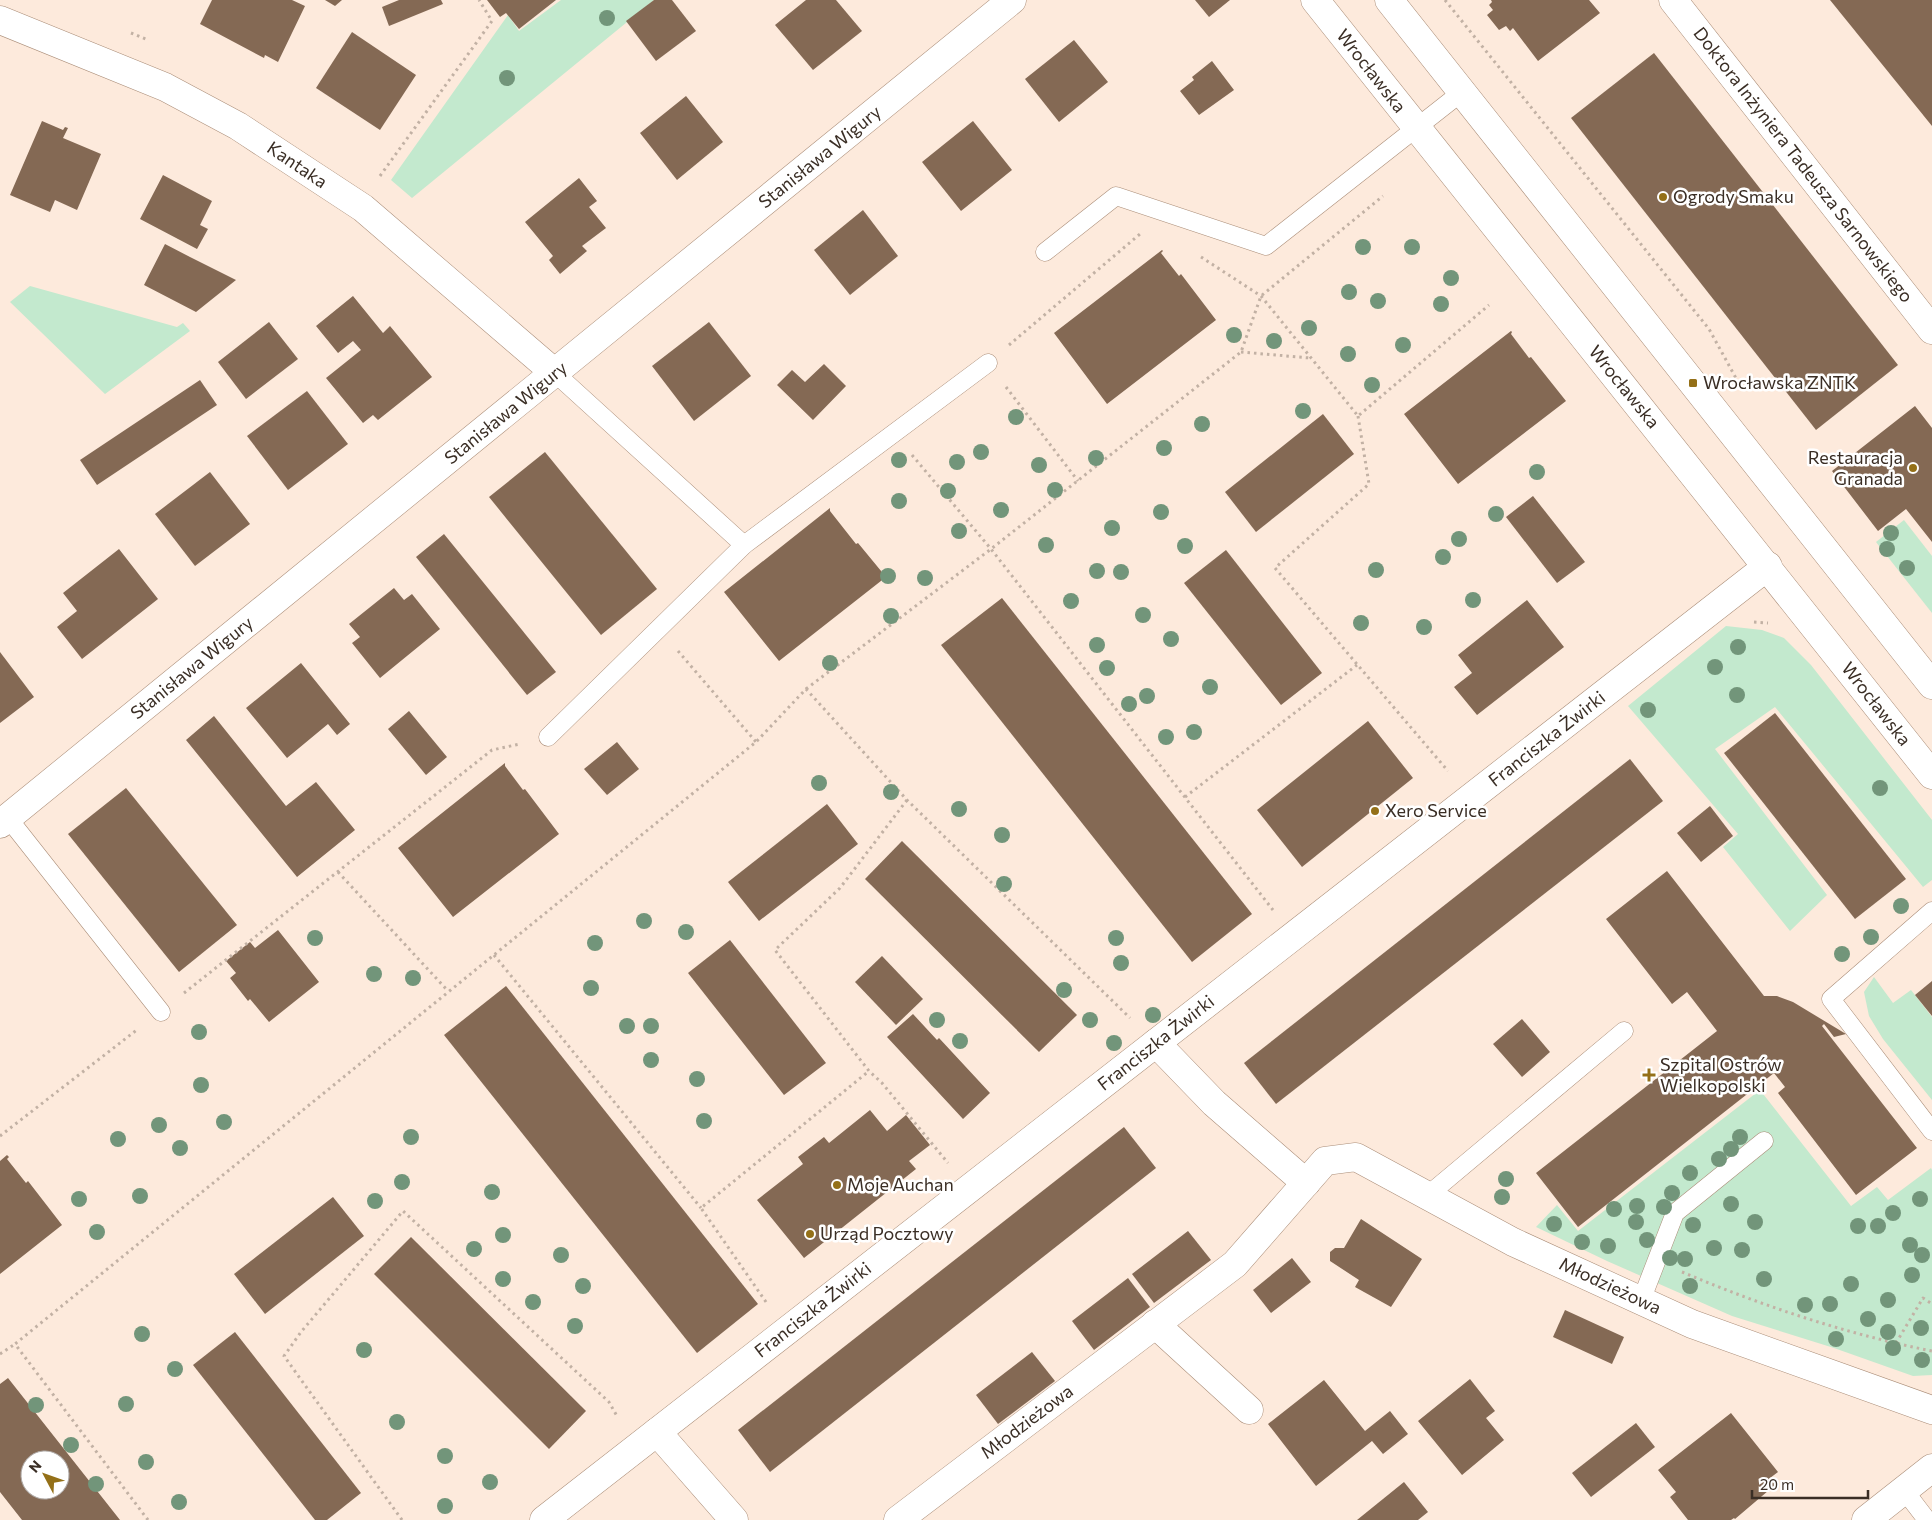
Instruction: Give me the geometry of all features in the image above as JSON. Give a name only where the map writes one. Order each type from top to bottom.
[{"type":"street","name":"Stanisława Wigury","points":[[4,821],[1012,0]]},
{"type":"street","name":"Wrocławska","points":[[1315,0],[1768,566],[1932,775]]},
{"type":"street","points":[[1389,0],[1932,685]]},
{"type":"street","name":"Doktora Inżyniera Tadeusza Sarnowskiego","points":[[1673,0],[1932,330]]},
{"type":"street","name":"Kantaka","points":[[0,20],[165,87],[238,126],[363,208],[556,373]]},
{"type":"street","name":"Franciszka Żwirki","points":[[544,1520],[1768,566]]},
{"type":"street","points":[[1156,1043],[1214,1103],[1306,1183]]},
{"type":"street","name":"Młodzieżowa","points":[[898,1520],[1235,1264],[1325,1161],[1356,1157],[1513,1242],[1692,1324],[1932,1410]]},
{"type":"street","points":[[1155,1324],[1249,1410]]},
{"type":"street","points":[[657,1432],[734,1520]]},
{"type":"street","points":[[1866,1520],[1932,1468]]},
{"type":"lane","points":[[1045,252],[1116,196],[1266,246],[1462,92]]},
{"type":"lane","points":[[548,737],[744,545],[988,363]]},
{"type":"lane","points":[[556,373],[744,545]]},
{"type":"lane","points":[[4,821],[161,1012]]},
{"type":"lane","points":[[1932,911],[1831,999],[1932,1131]]},
{"type":"lane","points":[[1427,1196],[1624,1031]]},
{"type":"lane","points":[[1641,1301],[1675,1213],[1764,1141]]},
{"type":"lane","points":[[1904,1490],[1928,1520]]},
{"type":"path","points":[[373,171],[381,176],[492,21],[479,0]]},
{"type":"path","points":[[1445,0],[1708,329],[1740,385]]},
{"type":"path","points":[[125,31],[151,42]]},
{"type":"path","points":[[0,1354],[15,1344],[756,742],[806,689],[991,549],[1241,352],[1261,296],[1383,196]]},
{"type":"path","points":[[1078,481],[988,363],[1144,231]]},
{"type":"path","points":[[1198,256],[1261,296],[1358,416],[1369,484],[1275,568],[1357,665],[1480,790]]},
{"type":"path","points":[[1358,416],[1489,306]]},
{"type":"path","points":[[1241,352],[1311,358]]},
{"type":"path","points":[[894,434],[991,549],[1294,936]]},
{"type":"path","points":[[659,628],[756,742]]},
{"type":"path","points":[[1186,797],[1357,665]]},
{"type":"path","points":[[806,689],[907,800],[1156,1043]]},
{"type":"path","points":[[0,1136],[161,1012],[492,750],[548,737]]},
{"type":"path","points":[[907,800],[840,888],[776,950],[869,1071],[882,1083],[969,1189]]},
{"type":"path","points":[[338,872],[448,991]]},
{"type":"path","points":[[494,954],[701,1208],[786,1331]]},
{"type":"path","points":[[701,1208],[869,1071]]},
{"type":"path","points":[[402,1520],[284,1356],[301,1332],[403,1212],[609,1402],[628,1434],[634,1450]]},
{"type":"path","points":[[1656,1261],[1776,1309],[1859,1335],[1932,1350]]},
{"type":"path","points":[[1896,1343],[1923,1298],[1932,1304]]},
{"type":"path","points":[[15,1344],[148,1520]]},
{"type":"green space","points":[[561,0],[654,0],[412,198],[391,180],[508,15],[519,31]]},
{"type":"green space","points":[[30,286],[177,327],[183,323],[190,331],[105,394],[10,302]]},
{"type":"green space","points":[[1904,520],[1932,556],[1932,613],[1876,542]]},
{"type":"green space","points":[[1726,626],[1762,630],[1784,638],[1811,665],[1932,820],[1932,880],[1923,887],[1775,707],[1715,749],[1827,895],[1790,931],[1723,847],[1738,834],[1628,706]]},
{"type":"green space","points":[[1874,977],[1893,1003],[1911,990],[1932,1017],[1932,1100],[1883,1039],[1869,1016],[1864,992]]},
{"type":"green space","points":[[1760,1090],[1851,1206],[1877,1187],[1888,1200],[1931,1168],[1932,1375],[1913,1376],[1834,1348],[1732,1316],[1607,1261],[1536,1227],[1557,1205],[1578,1231]]},
{"type":"building","points":[[212,0],[292,0],[305,6],[278,62],[265,55],[264,58],[200,24]]},
{"type":"building","points":[[325,0],[342,0],[335,6]]},
{"type":"building","points":[[399,0],[441,0],[443,4],[389,26],[382,7]]},
{"type":"building","points":[[487,0],[556,0],[519,29],[506,13],[500,17]]},
{"type":"building","points":[[654,0],[672,0],[696,31],[656,61],[626,21]]},
{"type":"building","points":[[806,0],[836,0],[862,31],[813,70],[775,25]]},
{"type":"building","points":[[1195,0],[1230,0],[1209,17]]},
{"type":"building","points":[[1491,0],[1589,0],[1600,13],[1538,61],[1513,28],[1510,31],[1506,26],[1499,30],[1487,15],[1493,10],[1489,5],[1492,2]]},
{"type":"building","points":[[1830,0],[1932,0],[1932,126]]},
{"type":"building","points":[[352,32],[416,75],[380,130],[316,88]]},
{"type":"building","points":[[1074,40],[1108,82],[1059,122],[1025,79]]},
{"type":"building","points":[[1654,53],[1898,365],[1816,430],[1571,118]]},
{"type":"building","points":[[1212,61],[1234,90],[1199,115],[1180,91],[1194,80],[1192,77]]},
{"type":"building","points":[[686,96],[723,142],[677,180],[640,133]]},
{"type":"building","points":[[42,121],[63,130],[65,127],[68,128],[63,138],[101,154],[77,210],[55,200],[50,212],[10,195]]},
{"type":"building","points":[[973,121],[1012,170],[961,211],[922,162]]},
{"type":"building","points":[[163,175],[212,201],[200,225],[208,229],[197,249],[140,219]]},
{"type":"building","points":[[579,178],[597,201],[589,207],[606,228],[582,246],[587,251],[560,274],[549,260],[553,256],[525,222]]},
{"type":"building","points":[[863,210],[898,256],[850,295],[814,250]]},
{"type":"building","points":[[165,244],[236,280],[196,312],[144,285]]},
{"type":"building","points":[[1162,250],[1161,253],[1179,276],[1181,274],[1216,320],[1107,404],[1054,333]]},
{"type":"building","points":[[353,296],[383,333],[390,326],[432,377],[378,420],[373,415],[363,423],[326,378],[361,350],[353,341],[338,353],[316,326]]},
{"type":"building","points":[[269,322],[298,359],[246,399],[218,362]]},
{"type":"building","points":[[709,322],[751,376],[694,421],[652,366]]},
{"type":"building","points":[[1511,331],[1511,334],[1529,358],[1531,357],[1566,401],[1458,484],[1404,414]]},
{"type":"building","points":[[824,364],[846,386],[813,420],[777,385],[792,370],[805,382]]},
{"type":"building","points":[[200,380],[217,405],[97,485],[80,460]]},
{"type":"building","points":[[307,391],[348,444],[288,490],[247,436]]},
{"type":"building","points":[[1915,406],[1932,428],[1932,542],[1906,509],[1878,531],[1832,471]]},
{"type":"building","points":[[1323,414],[1354,454],[1256,532],[1225,492]]},
{"type":"building","points":[[545,452],[657,589],[601,635],[489,497]]},
{"type":"building","points":[[210,472],[250,524],[195,566],[155,514]]},
{"type":"building","points":[[1533,496],[1585,562],[1557,583],[1506,517]]},
{"type":"building","points":[[830,508],[830,511],[856,544],[858,543],[886,577],[779,661],[724,592]]},
{"type":"building","points":[[444,534],[556,672],[527,695],[416,557]]},
{"type":"building","points":[[119,549],[158,599],[82,659],[57,627],[77,611],[63,593]]},
{"type":"building","points":[[1226,550],[1322,673],[1281,705],[1184,583]]},
{"type":"building","points":[[394,588],[404,600],[412,594],[440,629],[380,678],[352,643],[360,637],[349,624]]},
{"type":"building","points":[[1002,598],[1252,914],[1192,962],[941,645]]},
{"type":"building","points":[[1527,600],[1564,647],[1477,715],[1454,687],[1472,673],[1458,655]]},
{"type":"building","points":[[0,652],[34,697],[0,723]]},
{"type":"building","points":[[301,663],[350,724],[337,735],[328,724],[287,758],[246,708]]},
{"type":"building","points":[[409,711],[447,757],[426,775],[388,729]]},
{"type":"building","points":[[1775,713],[1906,879],[1855,919],[1724,753]]},
{"type":"building","points":[[214,716],[286,806],[316,782],[355,830],[297,877],[186,740]]},
{"type":"building","points":[[1368,721],[1413,778],[1302,867],[1257,810]]},
{"type":"building","points":[[617,742],[639,769],[607,795],[584,769]]},
{"type":"building","points":[[1630,759],[1663,801],[1276,1104],[1244,1063]]},
{"type":"building","points":[[505,763],[505,766],[523,790],[525,789],[559,834],[453,917],[398,848]]},
{"type":"building","points":[[126,788],[237,925],[179,972],[68,834]]},
{"type":"building","points":[[827,804],[858,844],[759,921],[728,882]]},
{"type":"building","points":[[1710,806],[1733,836],[1701,862],[1677,833]]},
{"type":"building","points":[[902,841],[1077,1015],[1039,1052],[865,879]]},
{"type":"building","points":[[1667,871],[1764,996],[1777,996],[1793,1002],[1846,1034],[1834,1037],[1824,1024],[1822,1026],[1917,1148],[1856,1195],[1778,1093],[1785,1087],[1774,1073],[1578,1227],[1536,1173],[1717,1031],[1687,992],[1672,1004],[1606,919]]},
{"type":"building","points":[[278,930],[319,982],[269,1022],[250,999],[248,1001],[230,978],[236,973],[226,961],[250,942],[255,948]]},
{"type":"building","points":[[730,940],[826,1063],[784,1095],[688,973]]},
{"type":"building","points":[[882,956],[923,999],[896,1025],[855,982]]},
{"type":"building","points":[[1932,981],[1932,1016],[1915,995]]},
{"type":"building","points":[[506,986],[758,1304],[697,1353],[444,1035]]},
{"type":"building","points":[[913,1014],[937,1040],[939,1038],[990,1093],[963,1119],[887,1037]]},
{"type":"building","points":[[1522,1019],[1550,1052],[1522,1077],[1493,1044]]},
{"type":"building","name":"Moje Auchan","points":[[870,1110],[887,1131],[906,1115],[930,1145],[909,1161],[916,1169],[804,1258],[757,1200],[803,1164],[798,1157],[824,1137],[829,1143]]},
{"type":"building","points":[[1124,1127],[1156,1168],[770,1472],[738,1430]]},
{"type":"building","points":[[7,1155],[9,1157],[7,1159],[26,1183],[28,1181],[62,1225],[0,1274],[0,1161]]},
{"type":"building","points":[[333,1197],[364,1236],[265,1314],[234,1274]]},
{"type":"building","points":[[1361,1219],[1422,1259],[1391,1307],[1355,1287],[1359,1280],[1330,1261],[1330,1252],[1335,1248],[1344,1248]]},
{"type":"building","points":[[1188,1231],[1211,1260],[1154,1303],[1132,1274]]},
{"type":"building","points":[[411,1237],[586,1411],[549,1449],[374,1274]]},
{"type":"building","points":[[1292,1258],[1311,1282],[1271,1313],[1253,1290]]},
{"type":"building","points":[[1128,1278],[1150,1307],[1094,1350],[1072,1321]]},
{"type":"building","points":[[1565,1310],[1624,1337],[1612,1364],[1553,1337]]},
{"type":"building","points":[[235,1332],[361,1493],[327,1520],[315,1520],[193,1365]]},
{"type":"building","points":[[1032,1352],[1055,1381],[998,1424],[976,1395]]},
{"type":"building","points":[[8,1378],[65,1450],[20,1450],[20,1500],[70,1500],[70,1457],[120,1520],[22,1520],[0,1492],[0,1384]]},
{"type":"building","points":[[1470,1379],[1495,1411],[1486,1418],[1504,1440],[1462,1475],[1418,1421]]},
{"type":"building","points":[[1324,1380],[1365,1431],[1390,1411],[1408,1434],[1383,1454],[1372,1441],[1316,1486],[1268,1424]]},
{"type":"building","points":[[1731,1413],[1778,1472],[1770,1478],[1775,1485],[1735,1519],[1688,1520],[1670,1497],[1676,1492],[1658,1470]]},
{"type":"building","points":[[1636,1423],[1655,1447],[1591,1497],[1572,1473]]},
{"type":"building","points":[[1404,1482],[1428,1512],[1418,1520],[1357,1520]]},
{"type":"place","name":"Ogrody Smaku","points":[[1663,197]]},
{"type":"place","name":"Wrocławska ZNTK","points":[[1693,383]]},
{"type":"place","name":"Restauracja Granada","points":[[1913,468]]},
{"type":"place","name":"Xero Service","points":[[1375,811]]},
{"type":"place","name":"Szpital Ostrów Wielkopolski","points":[[1649,1075]]},
{"type":"place","name":"Moje Auchan","points":[[837,1185]]},
{"type":"place","name":"Urząd Pocztowy","points":[[810,1234]]}]
